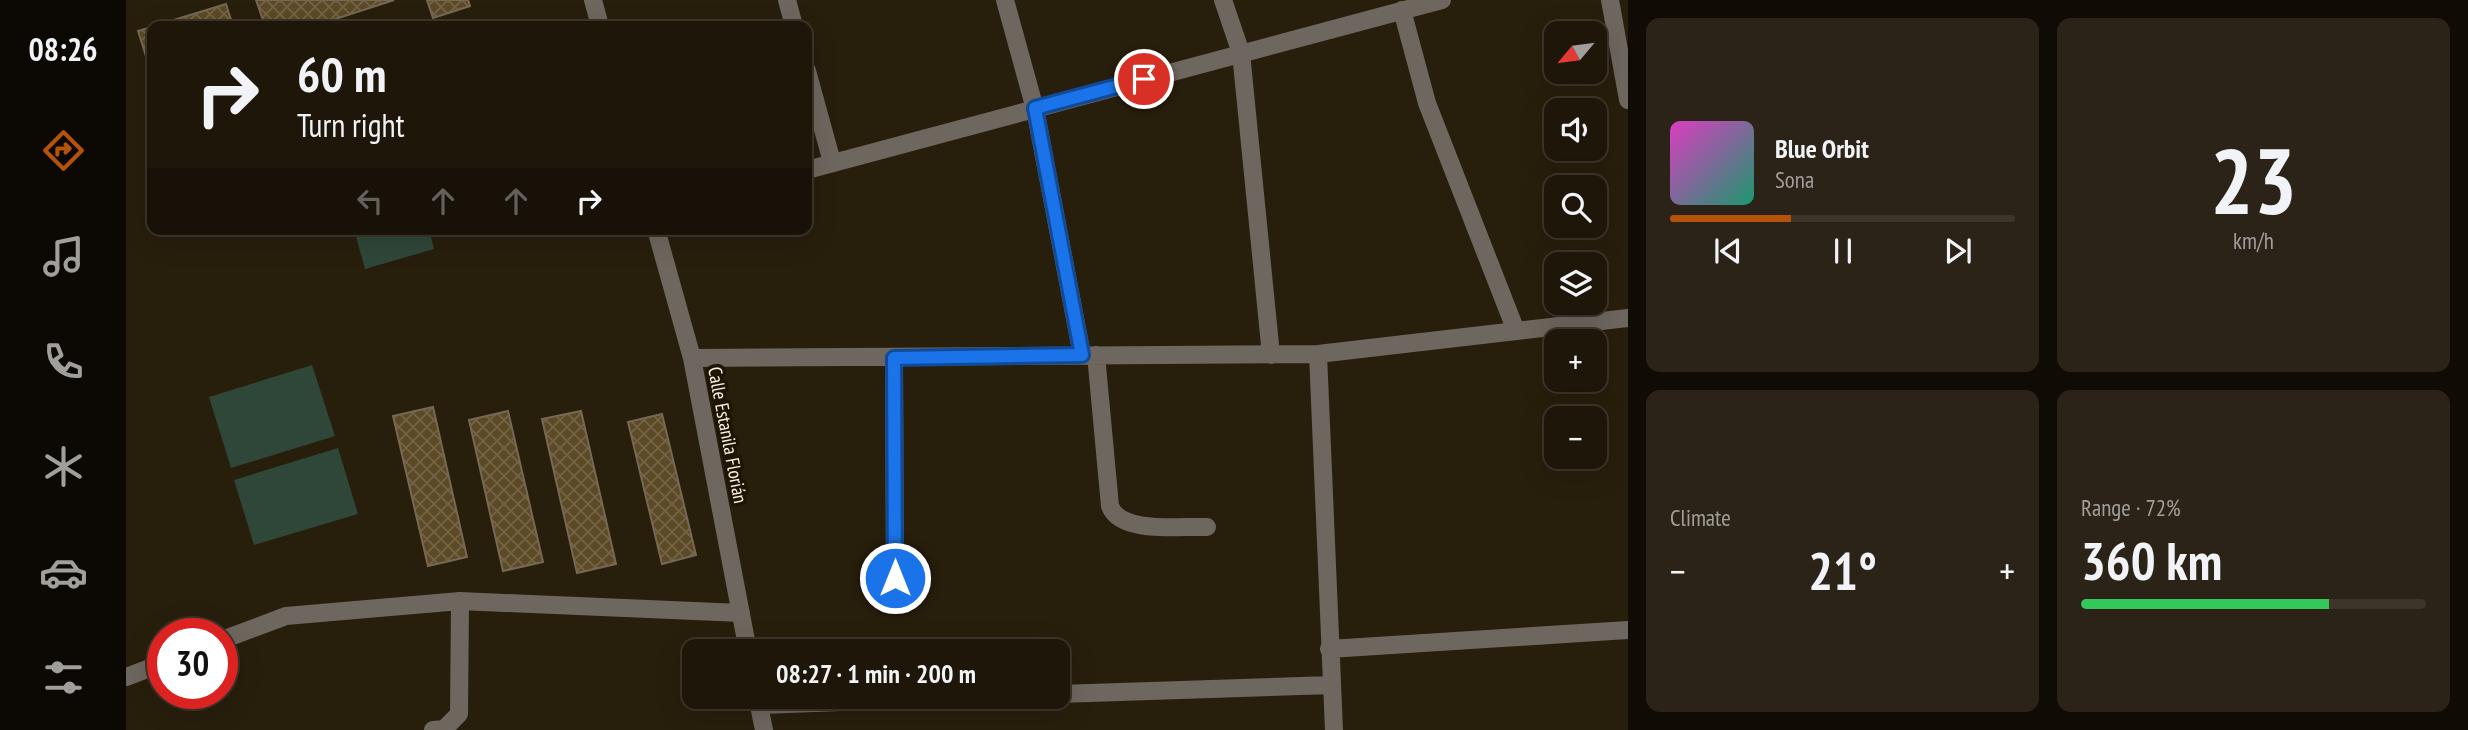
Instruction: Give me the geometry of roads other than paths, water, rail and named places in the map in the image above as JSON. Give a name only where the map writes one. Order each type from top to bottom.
[{"type":"street","points":[[593,0],[599,21]]},
{"type":"street","points":[[787,0],[793,21]]},
{"type":"street","points":[[1004,0],[1035,108],[1089,355],[1110,506],[1114,516],[1126,524],[1207,527]]},
{"type":"street","points":[[1223,0],[1241,52],[1271,355]]},
{"type":"street","points":[[812,168],[1422,3],[1442,0]]},
{"type":"street","points":[[1610,0],[1628,100]]},
{"type":"street","points":[[1402,10],[1427,103],[1516,331]]},
{"type":"street","points":[[812,89],[832,162]]},
{"type":"street","name":"Calle Estanila Florián","points":[[658,235],[692,358],[746,639]]},
{"type":"street","points":[[692,358],[1318,354],[1628,318]]},
{"type":"street","points":[[1318,354],[1334,730]]},
{"type":"street","points":[[894,358],[895,578]]},
{"type":"street","points":[[238,634],[286,616],[460,601],[741,613]]},
{"type":"street","points":[[433,730],[444,729],[459,714],[460,601]]},
{"type":"street","points":[[1329,649],[1628,630]]},
{"type":"street","points":[[126,677],[147,669]]},
{"type":"street","points":[[1070,694],[1331,684]]},
{"type":"street","points":[[760,709],[764,730]]}]
